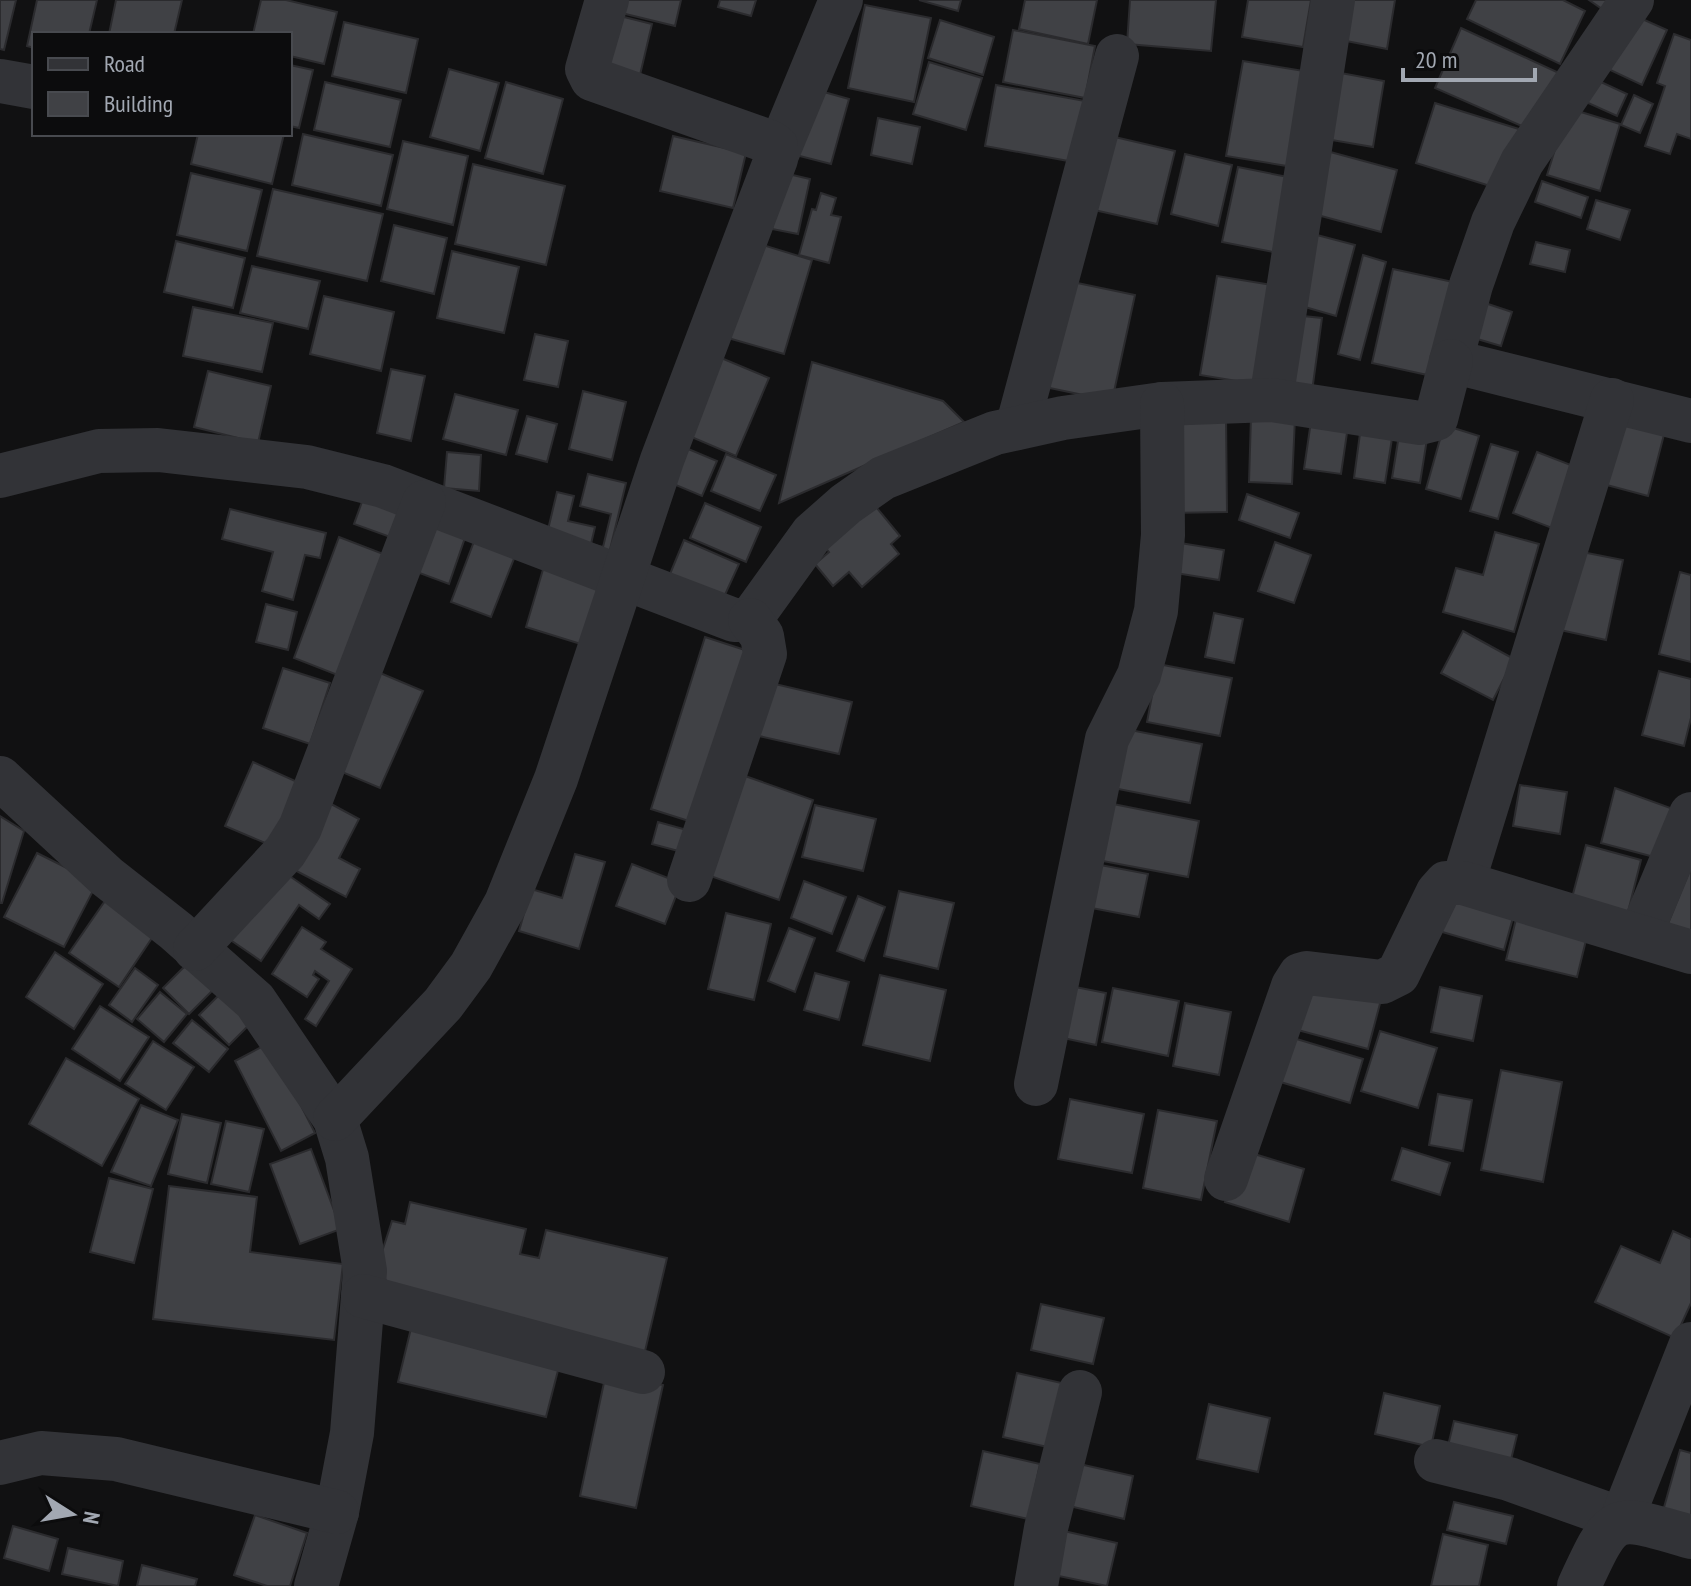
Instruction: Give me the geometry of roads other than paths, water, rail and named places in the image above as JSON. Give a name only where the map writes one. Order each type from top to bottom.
[{"type":"street","points":[[607,0],[587,69],[592,79],[770,142],[778,152]]},
{"type":"street","points":[[335,1119],[443,1004],[471,966],[506,903],[556,779],[662,460],[778,152],[841,0]]},
{"type":"street","points":[[1271,400],[1333,0]]},
{"type":"street","points":[[750,620],[812,534],[846,504],[883,478],[995,433],[1063,418],[1162,404],[1271,400],[1420,423],[1436,419],[1471,285],[1493,222],[1522,162],[1632,0]]},
{"type":"street","points":[[1017,428],[1117,56]]},
{"type":"street","points":[[0,81],[32,87]]},
{"type":"street","points":[[1451,361],[1691,421]]},
{"type":"street","points":[[1463,883],[1612,400]]},
{"type":"street","points":[[1036,1084],[1107,739],[1139,675],[1156,611],[1163,535],[1162,404]]},
{"type":"street","points":[[0,476],[99,451],[158,450],[307,467],[383,486],[623,580],[734,620],[750,620]]},
{"type":"street","points":[[195,949],[285,852],[300,828],[424,502]]},
{"type":"street","points":[[689,880],[765,654],[762,636],[750,620]]},
{"type":"street","points":[[0,778],[106,876],[255,1001],[335,1119],[347,1158],[365,1271],[352,1433],[337,1512],[316,1586]]},
{"type":"street","points":[[1640,936],[1691,814]]},
{"type":"street","points":[[1226,1179],[1293,986],[1300,975],[1307,973],[1382,982],[1391,979],[1398,974],[1442,885],[1450,881],[1691,952]]},
{"type":"street","points":[[363,1296],[643,1372]]},
{"type":"street","points":[[1579,1586],[1599,1542],[1610,1528],[1624,1520],[1691,1344]]},
{"type":"street","points":[[1036,1586],[1046,1528],[1080,1392]]},
{"type":"street","points":[[0,1463],[41,1453],[116,1459],[337,1512]]},
{"type":"street","points":[[1436,1461],[1509,1479],[1624,1520],[1691,1537]]}]
